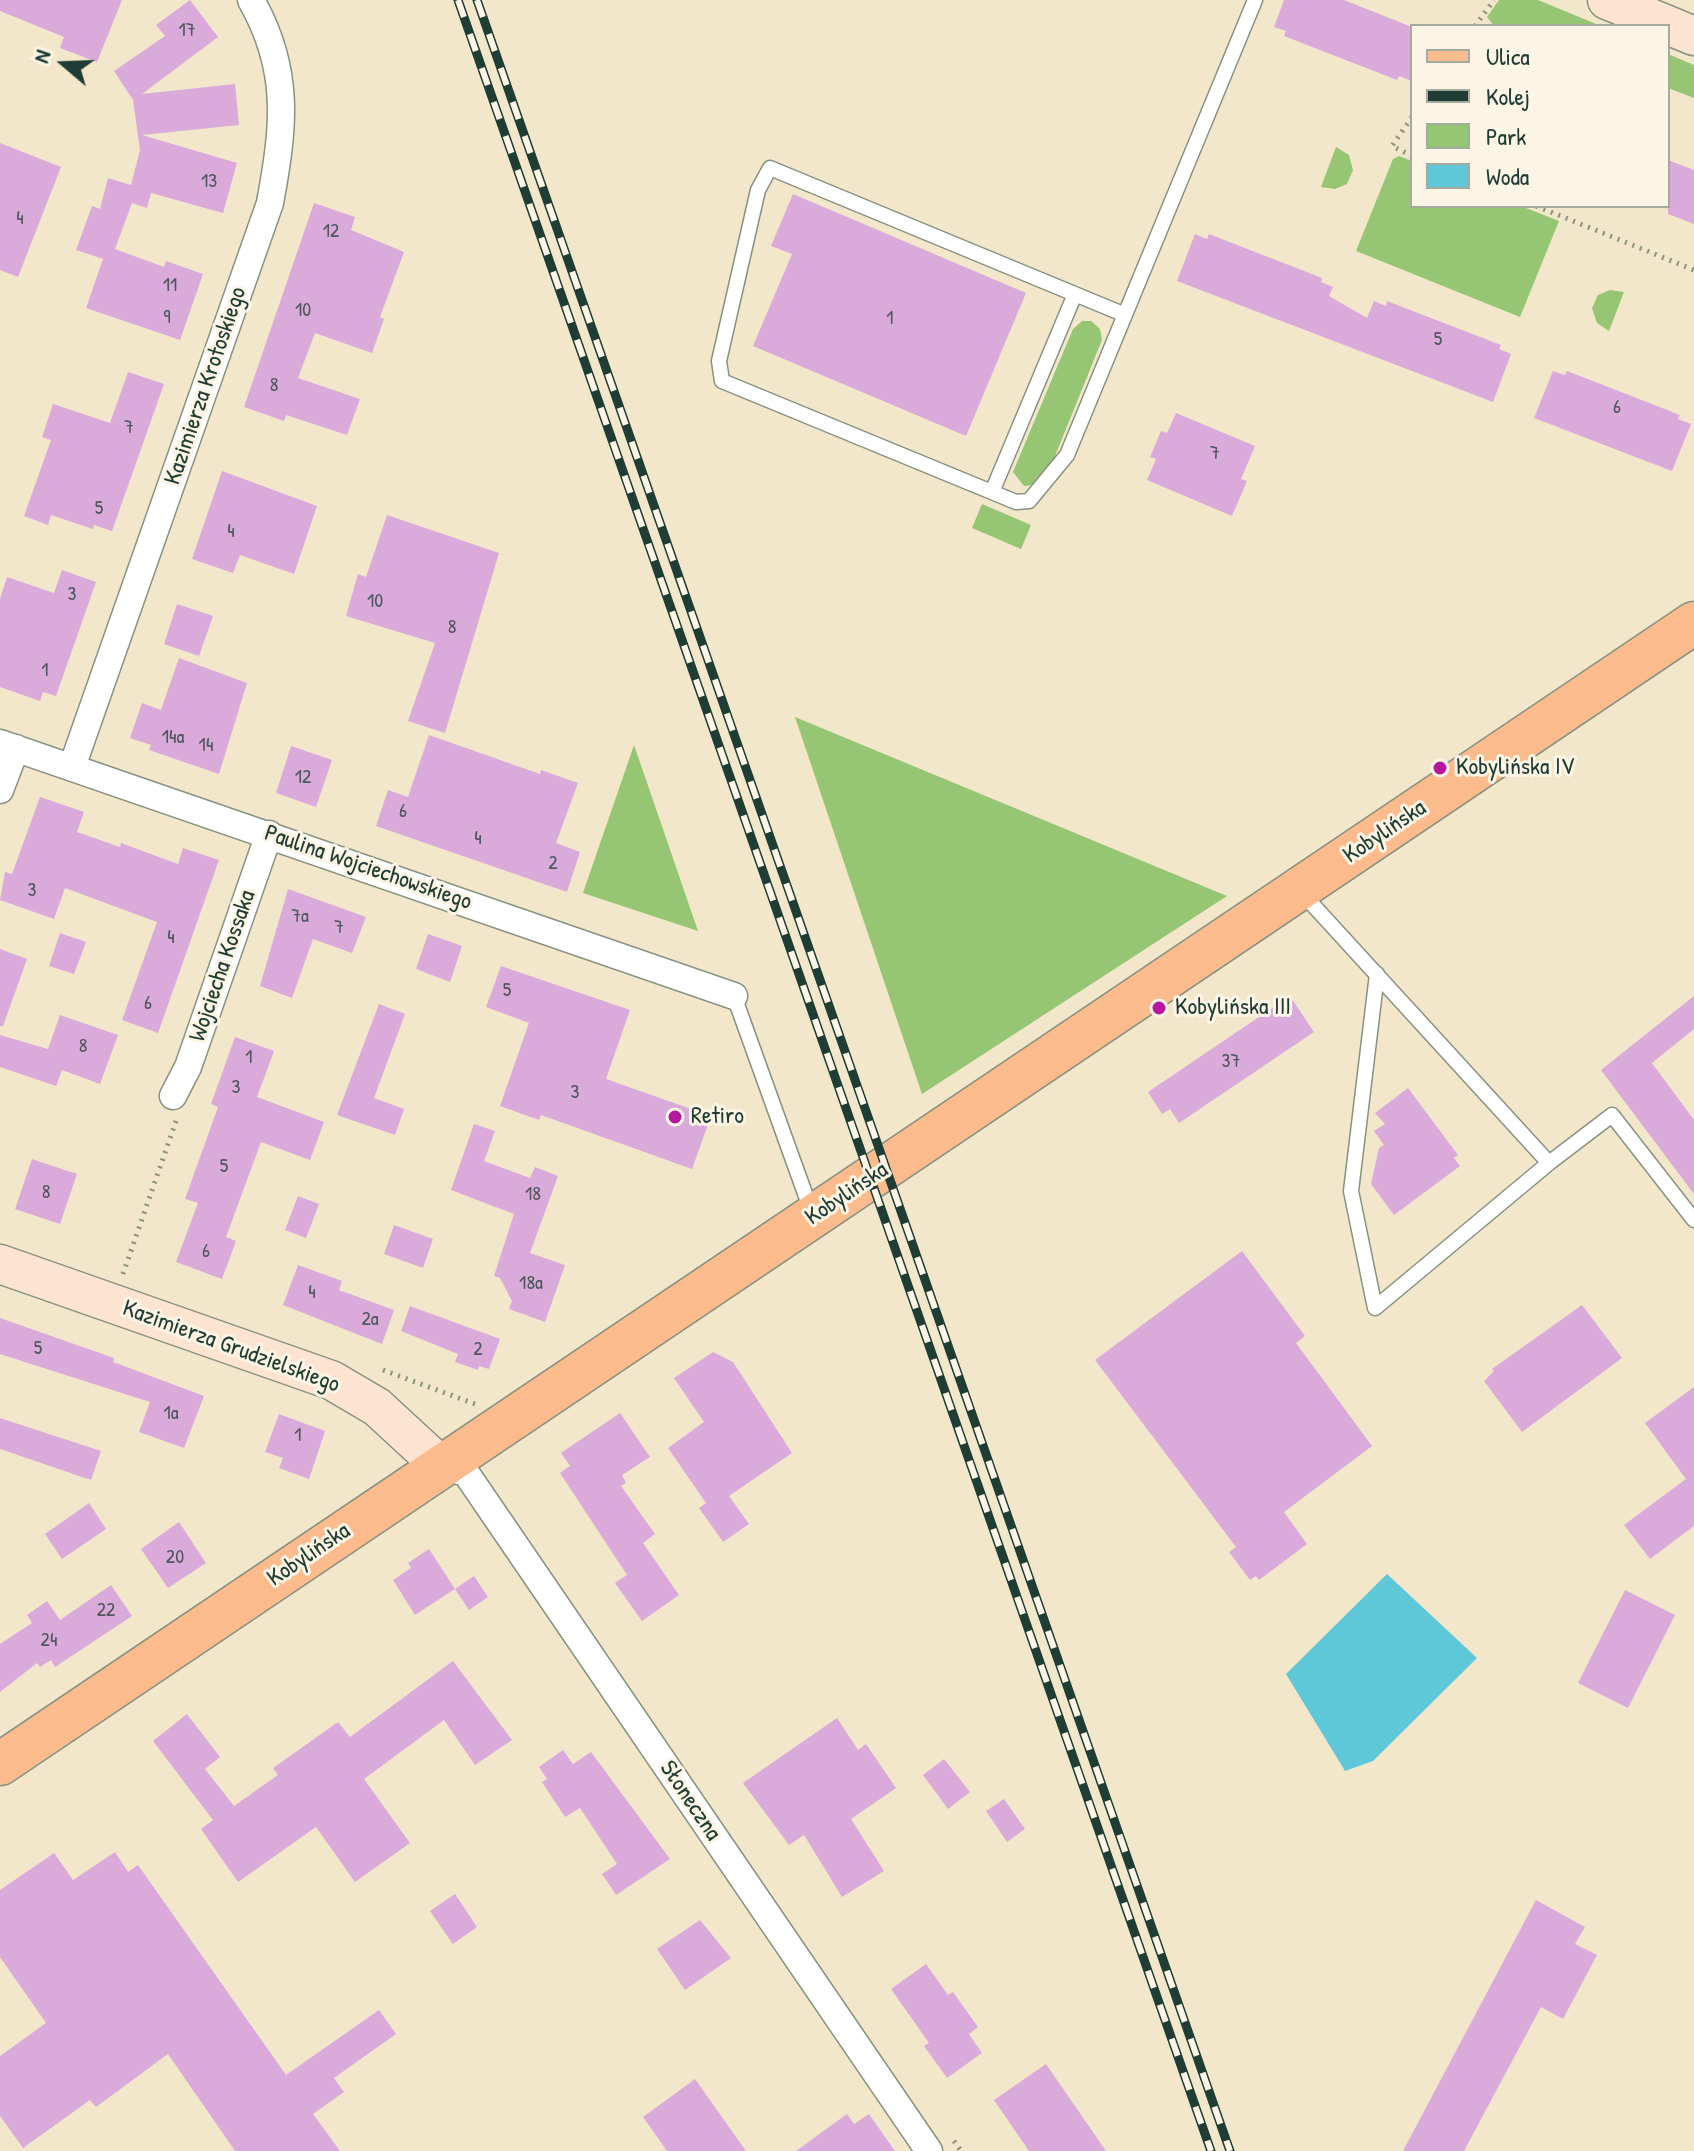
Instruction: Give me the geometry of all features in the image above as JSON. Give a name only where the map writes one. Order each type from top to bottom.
[{"type":"main road","name":"Kobylińska","points":[[0,1764],[1694,623]]},
{"type":"street","name":"Kazimierza Krotoskiego","points":[[72,767],[270,203],[284,111],[277,62],[251,0]]},
{"type":"street","points":[[1607,0],[1665,24]]},
{"type":"street","points":[[1670,26],[1694,36]]},
{"type":"street","name":"Paulina Wojciechowskiego","points":[[8,746],[734,996]]},
{"type":"street","points":[[0,790],[8,746]]},
{"type":"street","name":"Wojciecha Kossaka","points":[[173,1096],[188,1067],[269,834]]},
{"type":"street","name":"Kazimierza Grudzielskiego","points":[[0,1264],[331,1380],[377,1407],[441,1466]]},
{"type":"street","name":"Słoneczna","points":[[441,1466],[466,1473],[929,2151]]},
{"type":"lane","points":[[1123,314],[770,168],[758,190],[719,361],[722,381],[1016,502],[1029,501],[1067,455],[1255,0]]},
{"type":"lane","points":[[992,492],[1075,294]]},
{"type":"lane","points":[[1299,889],[1549,1163]]},
{"type":"lane","points":[[1377,974],[1351,1191],[1375,1308],[1549,1163],[1612,1115],[1694,1220]]},
{"type":"lane","points":[[734,996],[814,1217]]},
{"type":"path","points":[[1476,24],[1494,0]]},
{"type":"path","points":[[1410,120],[1392,146],[1410,155]]},
{"type":"path","points":[[1541,208],[1694,270]]},
{"type":"path","points":[[120,1282],[176,1125],[173,1096]]},
{"type":"green space","points":[[1499,0],[1538,0],[1596,24],[1492,24],[1487,17]]},
{"type":"green space","points":[[1670,55],[1694,65],[1694,98],[1670,89]]},
{"type":"green space","points":[[1336,147],[1349,155],[1353,170],[1347,184],[1335,189],[1321,187]]},
{"type":"green space","points":[[1399,156],[1410,160],[1410,208],[1526,208],[1559,221],[1520,317],[1356,251],[1393,159]]},
{"type":"green space","points":[[1610,290],[1624,292],[1609,331],[1597,323],[1592,308],[1598,295]]},
{"type":"green space","points":[[1082,321],[1091,321],[1100,329],[1102,340],[1049,471],[1034,485],[1024,486],[1013,472],[1073,329]]},
{"type":"green space","points":[[982,504],[1031,525],[1021,549],[972,528]]},
{"type":"green space","points":[[795,717],[1227,896],[922,1094]]},
{"type":"green space","points":[[634,745],[698,931],[583,893]]},
{"type":"water","points":[[1387,1574],[1477,1658],[1373,1761],[1345,1771],[1286,1674]]},
{"type":"building","points":[[0,0],[122,0],[97,62],[60,48],[64,37],[0,11]]},
{"type":"building","points":[[190,0],[218,37],[142,94],[235,84],[239,125],[142,135],[237,163],[223,213],[151,193],[147,208],[132,203],[115,249],[164,267],[166,261],[203,274],[180,340],[86,308],[103,259],[76,250],[92,206],[100,209],[108,178],[131,185],[140,150],[133,100],[114,71],[165,36],[156,25]]},
{"type":"building","points":[[1284,0],[1344,0],[1410,26],[1410,80],[1399,76],[1397,80],[1284,36],[1286,31],[1274,27]]},
{"type":"building","points":[[0,143],[61,167],[18,277],[0,270]]},
{"type":"building","points":[[1670,161],[1694,170],[1694,224],[1668,214]]},
{"type":"building","points":[[793,194],[1026,293],[966,436],[753,346],[792,254],[771,246]]},
{"type":"building","points":[[314,203],[355,217],[351,230],[404,252],[380,317],[384,319],[372,353],[315,333],[298,378],[360,399],[347,435],[286,415],[284,421],[244,407]]},
{"type":"building","points":[[1195,234],[1207,239],[1209,234],[1322,278],[1321,282],[1333,287],[1329,296],[1367,318],[1374,301],[1386,306],[1387,301],[1501,345],[1499,349],[1511,354],[1493,402],[1177,281]]},
{"type":"building","points":[[1553,371],[1565,375],[1567,371],[1680,415],[1678,419],[1691,424],[1672,471],[1534,418]]},
{"type":"building","points":[[128,372],[164,384],[112,531],[94,525],[93,529],[51,515],[48,525],[24,516],[51,440],[42,437],[53,404],[110,423]]},
{"type":"building","points":[[1176,413],[1255,446],[1241,479],[1247,481],[1232,516],[1147,480],[1156,459],[1150,457],[1161,431],[1167,433]]},
{"type":"building","points":[[222,471],[317,506],[294,574],[240,555],[233,573],[192,559]]},
{"type":"building","points":[[387,515],[499,553],[445,733],[408,721],[435,643],[346,616],[358,574],[366,577]]},
{"type":"building","points":[[62,570],[96,582],[56,696],[43,692],[40,701],[0,687],[0,599],[7,577],[54,593]]},
{"type":"building","points":[[177,604],[213,616],[199,656],[164,644]]},
{"type":"building","points":[[179,658],[247,683],[219,774],[149,750],[151,745],[130,738],[142,703],[161,710]]},
{"type":"building","points":[[429,735],[540,774],[541,770],[578,783],[556,843],[580,852],[567,892],[376,826],[388,790],[408,797]]},
{"type":"building","points":[[291,746],[332,760],[316,807],[276,793]]},
{"type":"building","points":[[40,797],[84,812],[77,832],[120,847],[121,843],[178,864],[183,848],[219,860],[158,1033],[122,1020],[157,922],[65,888],[54,919],[0,900],[5,872],[12,874]]},
{"type":"building","points":[[288,889],[366,917],[352,953],[313,939],[292,998],[260,986]]},
{"type":"building","points":[[60,933],[86,942],[74,974],[49,966]]},
{"type":"building","points":[[428,934],[462,946],[450,982],[416,969]]},
{"type":"building","points":[[0,949],[27,959],[3,1026],[0,1026]]},
{"type":"building","points":[[501,966],[630,1010],[606,1079],[711,1116],[692,1169],[541,1115],[539,1120],[500,1106],[529,1023],[486,1007]]},
{"type":"building","points":[[1290,996],[1314,1032],[1179,1123],[1170,1109],[1162,1114],[1148,1092]]},
{"type":"building","points":[[1694,996],[1694,1029],[1652,1063],[1694,1120],[1694,1194],[1601,1070]]},
{"type":"building","points":[[379,1004],[405,1014],[374,1098],[404,1109],[395,1135],[337,1115]]},
{"type":"building","points":[[60,1015],[118,1035],[100,1084],[62,1070],[56,1086],[0,1067],[0,1035],[48,1049]]},
{"type":"building","points":[[235,1037],[274,1051],[257,1097],[324,1122],[310,1160],[261,1142],[226,1237],[236,1241],[222,1279],[176,1262],[198,1203],[185,1199],[218,1107],[211,1104]]},
{"type":"building","points":[[1408,1088],[1458,1155],[1454,1158],[1460,1166],[1394,1215],[1371,1184],[1379,1148],[1384,1145],[1374,1131],[1385,1124],[1375,1113]]},
{"type":"building","points":[[474,1124],[495,1131],[484,1161],[530,1178],[535,1167],[558,1176],[530,1253],[565,1265],[545,1322],[509,1309],[512,1301],[500,1278],[494,1276],[514,1214],[451,1190]]},
{"type":"building","points":[[32,1159],[77,1174],[60,1224],[15,1209]]},
{"type":"building","points":[[298,1196],[319,1204],[306,1238],[285,1230]]},
{"type":"building","points":[[394,1225],[433,1239],[423,1268],[384,1254]]},
{"type":"building","points":[[1242,1251],[1305,1336],[1296,1343],[1372,1446],[1284,1512],[1307,1544],[1259,1580],[1256,1576],[1250,1580],[1229,1552],[1236,1547],[1095,1360]]},
{"type":"building","points":[[298,1265],[342,1281],[339,1290],[394,1310],[382,1344],[283,1305]]},
{"type":"building","points":[[1582,1305],[1622,1358],[1522,1432],[1484,1381],[1494,1371],[1492,1369]]},
{"type":"building","points":[[410,1306],[500,1339],[489,1369],[479,1366],[478,1370],[455,1362],[458,1354],[401,1331]]},
{"type":"building","points":[[0,1318],[114,1358],[113,1362],[204,1396],[184,1448],[139,1432],[150,1402],[0,1354]]},
{"type":"building","points":[[713,1352],[733,1362],[792,1453],[729,1496],[749,1524],[723,1542],[699,1508],[706,1503],[668,1448],[704,1422],[674,1378]]},
{"type":"building","points":[[1694,1387],[1694,1526],[1650,1559],[1624,1525],[1686,1479],[1645,1423]]},
{"type":"building","points":[[620,1413],[650,1457],[622,1475],[626,1483],[621,1486],[655,1534],[643,1543],[679,1595],[642,1621],[615,1583],[627,1575],[560,1473],[570,1466],[561,1453]]},
{"type":"building","points":[[279,1414],[325,1431],[309,1479],[279,1468],[283,1458],[265,1452]]},
{"type":"building","points":[[0,1418],[101,1451],[91,1480],[0,1449]]},
{"type":"building","points":[[89,1503],[106,1529],[62,1559],[45,1534]]},
{"type":"building","points":[[179,1522],[206,1563],[168,1588],[141,1549]]},
{"type":"building","points":[[429,1549],[455,1589],[415,1615],[393,1580],[411,1568],[408,1563]]},
{"type":"building","points":[[474,1576],[488,1597],[469,1610],[455,1589]]},
{"type":"building","points":[[111,1585],[132,1616],[55,1667],[51,1660],[40,1667],[37,1663],[0,1692],[0,1644],[32,1623],[27,1615],[47,1601],[60,1620]]},
{"type":"building","points":[[1625,1590],[1675,1615],[1628,1708],[1578,1683]]},
{"type":"building","points":[[453,1661],[512,1740],[475,1765],[444,1720],[364,1779],[410,1843],[355,1882],[316,1827],[238,1882],[201,1829],[213,1820],[153,1741],[187,1714],[220,1757],[205,1769],[234,1806],[278,1775],[273,1768],[338,1722],[350,1737]]},
{"type":"building","points":[[837,1718],[858,1750],[866,1744],[896,1788],[851,1819],[884,1871],[842,1897],[804,1835],[789,1845],[743,1783]]},
{"type":"building","points":[[563,1750],[573,1764],[591,1752],[670,1859],[616,1895],[602,1874],[617,1864],[580,1808],[565,1817],[542,1782],[547,1779],[539,1767]]},
{"type":"building","points":[[944,1759],[970,1792],[948,1809],[923,1775]]},
{"type":"building","points":[[1004,1799],[1025,1829],[1007,1842],[986,1811]]},
{"type":"building","points":[[115,1852],[128,1872],[138,1865],[286,2075],[379,2010],[396,2034],[334,2078],[344,2092],[313,2114],[340,2151],[235,2151],[168,2054],[96,2107],[90,2100],[23,2148],[0,2116],[0,2056],[46,2023],[0,1957],[0,1890],[54,1853],[73,1880]]},
{"type":"building","points":[[455,1894],[477,1927],[453,1944],[430,1911]]},
{"type":"building","points":[[1536,1900],[1585,1927],[1575,1944],[1597,1955],[1563,2019],[1541,2007],[1464,2151],[1403,2151]]},
{"type":"building","points":[[700,1920],[731,1958],[685,1990],[657,1949]]},
{"type":"building","points":[[926,1964],[948,1995],[953,1992],[978,2027],[969,2034],[982,2053],[947,2078],[924,2046],[929,2043],[891,1989]]},
{"type":"building","points":[[1046,2064],[1106,2151],[1029,2151],[994,2100]]},
{"type":"building","points":[[695,2079],[746,2151],[667,2151],[643,2117]]},
{"type":"building","points":[[847,2114],[854,2124],[869,2114],[895,2151],[796,2151]]},
{"type":"railway","points":[[458,0],[1211,2151]]},
{"type":"railway","points":[[477,0],[1230,2151]]},
{"type":"place","name":"Kobylińska IV","points":[[1440,768]]},
{"type":"place","name":"Kobylińska III","points":[[1159,1008]]},
{"type":"place","name":"Retiro","points":[[675,1117]]}]
